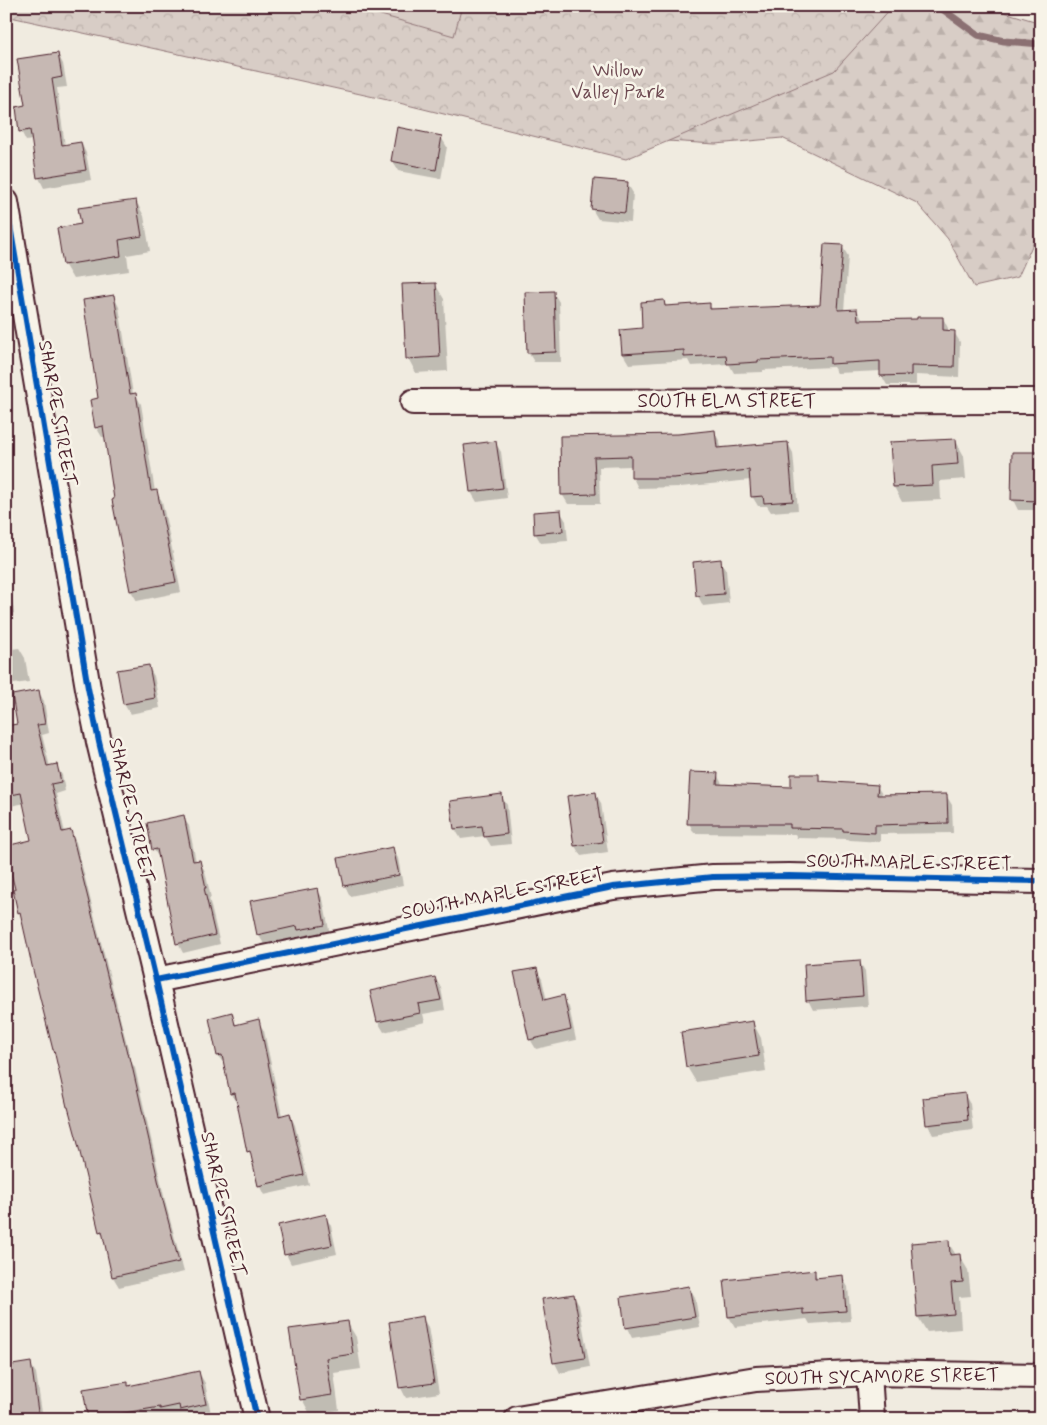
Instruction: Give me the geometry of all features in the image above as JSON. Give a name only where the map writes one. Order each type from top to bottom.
[{"type":"street","name":"SHARPE STREET","points":[[6,202],[88,688],[99,742],[257,1419]]},
{"type":"street","name":"SOUTH ELM STREET","points":[[413,402],[1041,401]]},
{"type":"street","name":"SOUTH MAPLE STREET","points":[[156,980],[613,887],[713,877],[770,876],[1041,881]]},
{"type":"street","name":"SOUTH SYCAMORE STREET","points":[[518,1419],[756,1379],[869,1374],[1041,1376]]},
{"type":"street","points":[[869,1374],[872,1419]]},
{"type":"green space","name":"Willow Valley Park","points":[[6,6],[893,6],[834,71],[626,159],[383,99],[6,16]]},
{"type":"green space","points":[[361,6],[462,6],[454,36],[360,9]]},
{"type":"green space","points":[[626,6],[984,6],[1041,23],[1041,238],[1036,237],[1018,277],[974,287],[948,239],[917,203],[782,138],[715,144],[620,138]]},
{"type":"building","points":[[58,53],[62,77],[52,79],[62,145],[81,142],[86,170],[37,178],[30,130],[19,132],[16,107],[25,105],[17,59]]},
{"type":"building","points":[[397,127],[442,136],[436,170],[391,161]]},
{"type":"building","points":[[594,179],[628,182],[625,213],[591,209]]},
{"type":"building","points":[[136,200],[142,236],[119,240],[121,256],[63,265],[57,228],[81,224],[78,208]]},
{"type":"building","points":[[824,244],[843,245],[838,310],[857,309],[858,320],[943,317],[943,330],[955,331],[954,367],[911,366],[911,375],[880,376],[880,361],[830,364],[830,357],[758,360],[758,362],[727,364],[726,355],[684,357],[684,350],[622,354],[620,330],[642,328],[641,302],[664,300],[665,306],[710,303],[710,309],[820,305]]},
{"type":"building","points":[[436,283],[440,357],[406,359],[402,284]]},
{"type":"building","points":[[554,291],[556,352],[527,353],[525,292]]},
{"type":"building","points":[[114,295],[130,394],[136,393],[151,491],[157,490],[176,582],[130,591],[112,500],[114,499],[103,426],[95,428],[90,400],[98,398],[83,300]]},
{"type":"building","points":[[715,430],[717,448],[788,442],[793,501],[764,503],[763,496],[751,497],[749,470],[674,478],[631,478],[631,456],[594,457],[596,494],[561,495],[560,436],[678,434]]},
{"type":"building","points":[[956,439],[958,464],[932,466],[933,485],[893,487],[890,442]]},
{"type":"building","points":[[496,441],[503,488],[470,492],[464,445]]},
{"type":"building","points":[[1012,452],[1041,452],[1041,501],[1011,500]]},
{"type":"building","points":[[561,510],[563,531],[534,534],[533,512]]},
{"type":"building","points":[[721,559],[724,594],[696,596],[693,562]]},
{"type":"building","points":[[149,665],[155,698],[123,704],[117,670]]},
{"type":"building","points":[[39,690],[45,724],[37,725],[47,766],[57,764],[61,782],[51,784],[62,832],[71,830],[116,1011],[128,1057],[130,1057],[179,1262],[112,1277],[102,1231],[99,1232],[77,1140],[67,1107],[20,912],[18,913],[13,890],[15,889],[6,853],[6,846],[31,840],[21,793],[6,796],[6,726],[17,724],[12,695]]},
{"type":"building","points":[[690,772],[718,773],[717,784],[791,787],[791,774],[819,774],[819,781],[878,785],[877,795],[947,794],[948,823],[875,825],[875,833],[843,831],[843,829],[790,828],[790,824],[687,824]]},
{"type":"building","points":[[596,792],[603,842],[574,846],[567,796]]},
{"type":"building","points":[[502,794],[507,834],[484,837],[482,826],[454,829],[450,801]]},
{"type":"building","points":[[184,815],[193,861],[200,860],[206,888],[204,888],[215,935],[176,944],[157,849],[152,850],[147,823]]},
{"type":"building","points":[[393,847],[399,875],[344,886],[338,858]]},
{"type":"building","points":[[318,888],[325,925],[298,930],[297,926],[257,935],[250,901]]},
{"type":"building","points":[[860,960],[863,996],[806,1001],[804,964]]},
{"type":"building","points":[[537,968],[544,1000],[564,995],[571,1030],[529,1040],[514,972]]},
{"type":"building","points":[[435,977],[441,1000],[418,1004],[420,1013],[377,1022],[370,991]]},
{"type":"building","points":[[232,1012],[235,1025],[259,1019],[279,1116],[290,1113],[304,1175],[258,1186],[250,1151],[247,1152],[235,1093],[230,1094],[222,1055],[217,1056],[209,1018]]},
{"type":"building","points":[[753,1021],[759,1056],[686,1067],[681,1032]]},
{"type":"building","points":[[965,1093],[968,1120],[926,1125],[923,1098]]},
{"type":"building","points":[[326,1214],[332,1245],[284,1255],[278,1225]]},
{"type":"building","points":[[949,1240],[950,1255],[960,1254],[963,1282],[951,1283],[954,1314],[917,1317],[911,1243]]},
{"type":"building","points":[[815,1270],[815,1278],[843,1275],[846,1311],[803,1314],[803,1309],[728,1317],[724,1280]]},
{"type":"building","points":[[689,1286],[695,1317],[625,1328],[621,1297]]},
{"type":"building","points":[[574,1294],[585,1358],[553,1363],[542,1299]]},
{"type":"building","points":[[423,1316],[434,1383],[399,1388],[389,1322]]},
{"type":"building","points":[[348,1321],[353,1354],[326,1358],[332,1395],[300,1400],[289,1329]]},
{"type":"building","points":[[31,1362],[39,1419],[6,1419],[6,1366]]},
{"type":"building","points":[[199,1371],[206,1404],[180,1410],[179,1405],[160,1409],[160,1407],[88,1419],[83,1389],[128,1382],[128,1386]]},
{"type":"waterway","points":[[938,6],[978,35],[1004,41],[1041,44]]},
{"type":"cycle path","points":[[6,202],[88,688],[99,742],[257,1419]]},
{"type":"cycle path","points":[[156,980],[613,887],[713,877],[789,876],[1041,881]]}]
